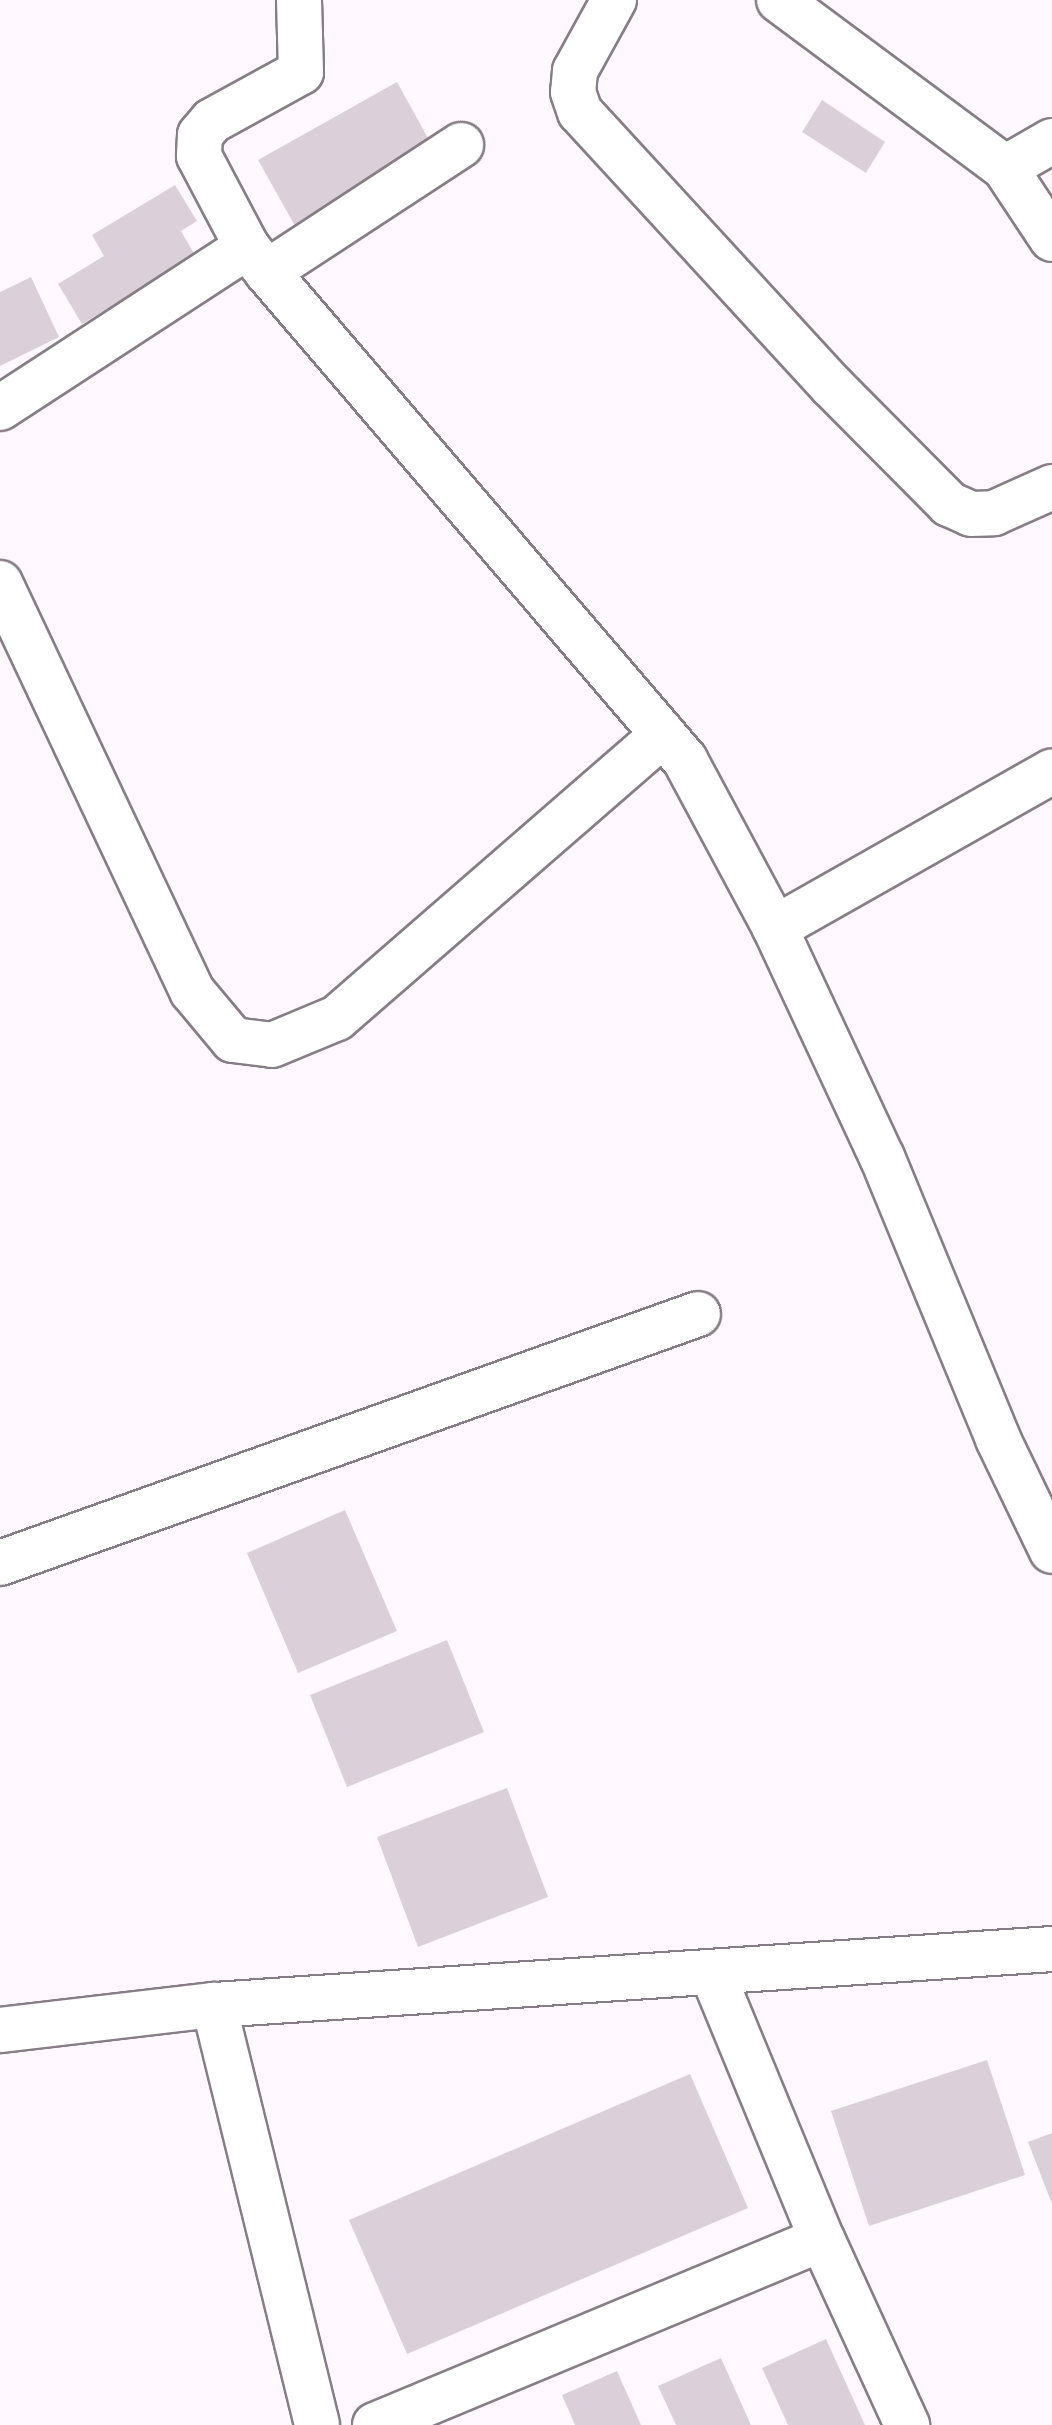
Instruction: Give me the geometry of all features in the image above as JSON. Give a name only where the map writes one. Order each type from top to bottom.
[{"type":"street","points":[[299,0],[301,72],[212,121],[200,135],[199,156],[257,260],[685,760],[775,928],[882,1157],[998,1439],[1052,1551]]},
{"type":"street","points":[[614,0],[575,71],[573,92],[580,112],[831,385],[949,504],[971,514],[994,513],[1052,487]]},
{"type":"street","points":[[779,0],[1005,168],[1052,239]]},
{"type":"street","points":[[1005,168],[1052,141]]},
{"type":"street","points":[[0,408],[461,145]]},
{"type":"street","points":[[0,583],[192,991],[233,1040],[272,1045],[337,1018],[663,735]]},
{"type":"street","points":[[775,928],[1052,771]]},
{"type":"street","points":[[0,1563],[698,1314]]},
{"type":"street","points":[[0,2030],[214,2005],[713,1975],[1052,1949]]},
{"type":"street","points":[[713,1975],[822,2239],[907,2425]]},
{"type":"street","points":[[214,2005],[317,2425]]},
{"type":"street","points":[[375,2425],[822,2239]]},
{"type":"building","points":[[397,82],[438,156],[299,233],[258,160]]},
{"type":"building","points":[[822,100],[885,142],[866,173],[802,132]]},
{"type":"building","points":[[175,185],[197,221],[181,231],[195,255],[82,324],[58,284],[104,256],[92,235]]},
{"type":"building","points":[[31,277],[59,337],[0,366],[0,292]]},
{"type":"building","points":[[345,1510],[397,1631],[298,1673],[247,1553]]},
{"type":"building","points":[[447,1640],[484,1732],[347,1787],[310,1695]]},
{"type":"building","points":[[507,1788],[548,1897],[418,1947],[377,1837]]},
{"type":"building","points":[[987,2060],[1025,2175],[869,2226],[831,2111]]},
{"type":"building","points":[[690,2074],[748,2208],[407,2354],[349,2220]]},
{"type":"building","points":[[1052,2133],[1052,2204],[1028,2142]]},
{"type":"building","points":[[826,2339],[865,2425],[788,2425],[762,2368]]},
{"type":"building","points":[[721,2358],[751,2425],[676,2425],[658,2386]]},
{"type":"building","points":[[617,2371],[641,2425],[575,2425],[562,2395]]}]
